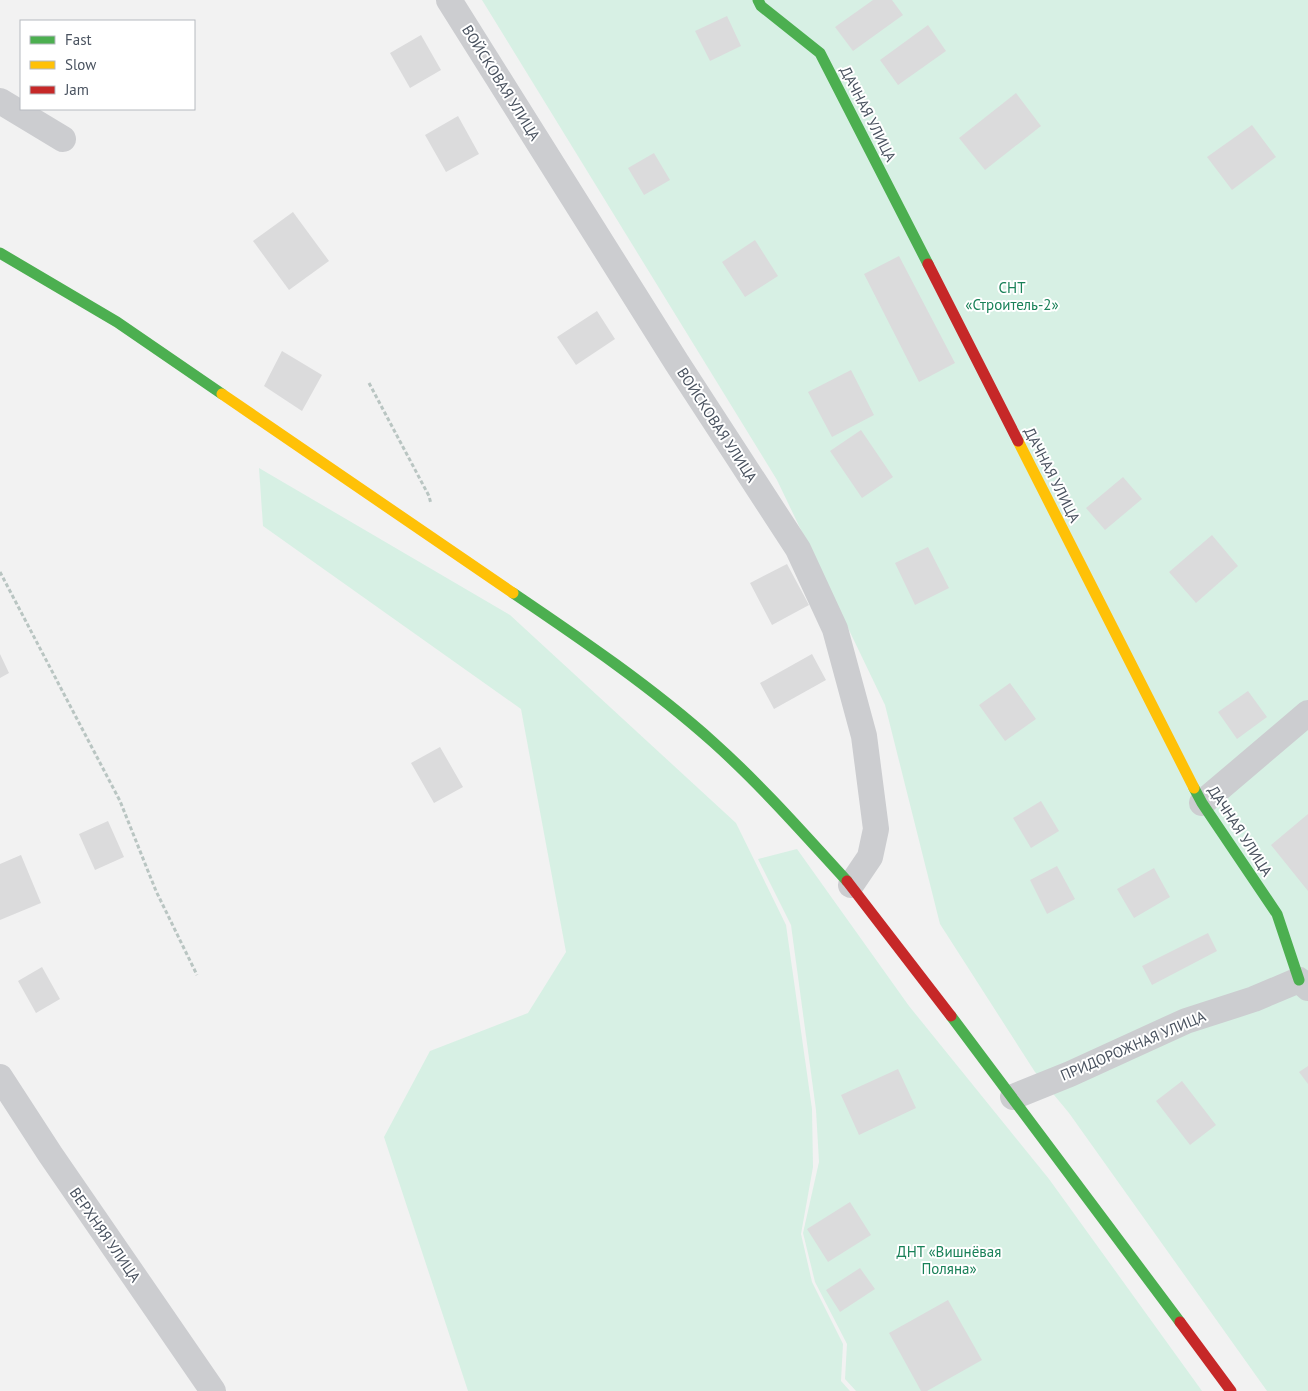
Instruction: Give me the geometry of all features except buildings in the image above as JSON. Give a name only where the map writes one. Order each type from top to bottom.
[{"type":"main road","name":"ДАЧНАЯ УЛИЦА","points":[[758,0],[761,6],[820,53],[1202,803],[1277,914],[1304,984]]},
{"type":"main road","points":[[0,253],[116,322],[605,656],[713,742],[793,822],[851,885],[1013,1097],[1231,1391]]},
{"type":"street","name":"ВОЙСКОВАЯ УЛИЦА","points":[[449,0],[677,363],[798,548],[830,620],[864,736],[876,829],[870,857],[851,885]]},
{"type":"street","points":[[0,101],[63,139]]},
{"type":"street","points":[[1202,803],[1308,713]]},
{"type":"street","name":"ПРИДОРОЖНАЯ УЛИЦА","points":[[1013,1097],[1070,1074],[1186,1021],[1304,984]]},
{"type":"street","name":"ВЕРХНЯЯ УЛИЦА","points":[[0,1077],[50,1154],[213,1391]]},
{"type":"path","points":[[369,383],[430,496],[436,541]]},
{"type":"path","points":[[0,572],[120,801],[156,891],[197,975]]},
{"type":"green space","name":"СНТ «Строитель-2»","points":[[482,0],[1308,0],[1308,1391],[1267,1391],[1069,1113],[1035,1072],[940,924],[885,705],[777,480]]},
{"type":"green space","points":[[259,468],[510,615],[736,823],[786,925],[812,1109],[813,1167],[801,1234],[812,1282],[843,1344],[841,1381],[850,1391],[468,1391],[384,1137],[430,1051],[528,1013],[566,952],[521,709],[263,526]]},
{"type":"green space","name":"ДНТ «Вишнёвая Поляна»","points":[[797,849],[909,1006],[1049,1179],[1202,1391],[856,1391],[845,1379],[847,1344],[815,1282],[803,1233],[819,1162],[816,1110],[791,925],[758,859]]},
{"type":"traffic: fast","points":[[758,0],[761,6],[820,53],[928,264]]},
{"type":"traffic: fast","points":[[0,253],[117,322],[222,394]]},
{"type":"traffic: fast","points":[[513,593],[616,664],[690,722],[748,775],[847,881]]},
{"type":"traffic: fast","points":[[1194,788],[1202,803],[1277,914],[1299,980]]},
{"type":"traffic: fast","points":[[951,1016],[1180,1322]]},
{"type":"traffic: slow","points":[[222,394],[513,593]]},
{"type":"traffic: slow","points":[[1018,441],[1194,788]]},
{"type":"traffic: jam","points":[[928,264],[1018,441]]},
{"type":"traffic: jam","points":[[847,881],[951,1016]]},
{"type":"traffic: jam","points":[[1180,1322],[1231,1391]]}]
